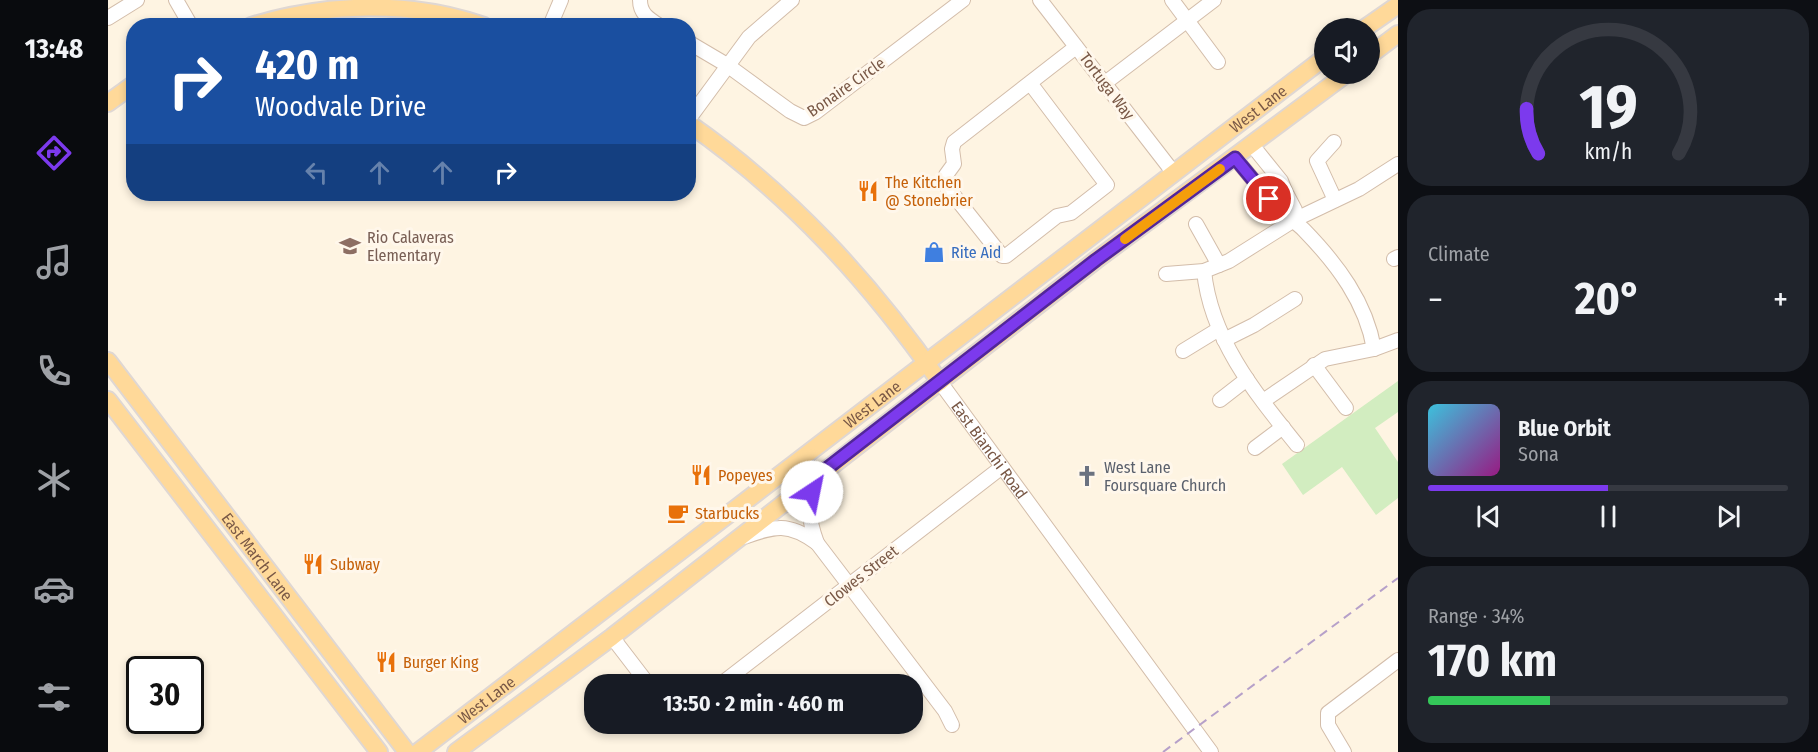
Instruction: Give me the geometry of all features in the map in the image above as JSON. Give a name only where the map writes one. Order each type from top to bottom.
[{"type":"main road","points":[[1379,18],[1398,4]]},
{"type":"main road","points":[[283,18],[299,14],[371,8],[434,12],[455,18]]},
{"type":"main road","points":[[1380,48],[1398,34]]},
{"type":"main road","name":"West Lane","points":[[418,752],[1314,66]]},
{"type":"main road","name":"West Lane","points":[[456,752],[612,637],[731,542],[1096,260],[1333,84]]},
{"type":"main road","points":[[108,103],[126,90]]},
{"type":"main road","name":"East Bianchi Road","points":[[696,128],[759,178],[852,267],[940,382]]},
{"type":"main road","name":"East March Lane","points":[[108,361],[407,752]]},
{"type":"main road","name":"East March Lane","points":[[108,400],[379,752]]},
{"type":"street","points":[[108,18],[137,0]]},
{"type":"street","points":[[176,0],[186,18]]},
{"type":"street","points":[[553,18],[561,0]]},
{"type":"street","points":[[640,0],[640,7],[648,18]]},
{"type":"street","points":[[696,110],[749,37],[792,0]]},
{"type":"street","name":"Bonaire Circle","points":[[696,47],[727,65],[798,117],[809,116],[963,0]]},
{"type":"street","name":"Tortuga Way","points":[[1040,0],[1173,172]]},
{"type":"street","points":[[1172,0],[1218,62]]},
{"type":"street","points":[[1105,83],[1214,0]]},
{"type":"street","points":[[1030,83],[1107,185],[1071,213],[1057,216],[1006,256],[1002,256],[945,181],[954,164],[952,149],[954,142],[1076,46]]},
{"type":"street","points":[[1334,142],[1317,161],[1335,200]]},
{"type":"street","points":[[1252,145],[1281,181],[1295,210],[1294,220]]},
{"type":"street","points":[[1235,158],[1286,217],[1294,220],[1352,288],[1362,309],[1374,349]]},
{"type":"street","points":[[1166,274],[1204,271],[1219,265],[1294,220],[1396,170]]},
{"type":"street","points":[[1274,202],[1282,197],[1285,191]]},
{"type":"street","points":[[1196,224],[1219,265]]},
{"type":"street","points":[[1204,271],[1221,334],[1247,379],[1297,445]]},
{"type":"street","points":[[1183,351],[1221,334],[1254,325],[1295,299]]},
{"type":"street","points":[[1263,401],[1314,365],[1339,355],[1374,349],[1398,340]]},
{"type":"street","points":[[1314,365],[1346,408]]},
{"type":"street","points":[[1220,400],[1247,379]]},
{"type":"street","name":"East Bianchi Road","points":[[940,382],[1211,752]]},
{"type":"street","points":[[1256,448],[1283,427]]},
{"type":"street","name":"Clowes Street","points":[[734,674],[1002,467]]},
{"type":"street","points":[[816,477],[809,505],[809,520],[817,543]]},
{"type":"street","points":[[731,542],[771,528],[788,527],[803,533],[817,543],[945,711],[952,725]]},
{"type":"street","points":[[612,637],[640,674]]},
{"type":"street","points":[[1344,752],[1328,725],[1327,718],[1337,705],[1398,660]]},
{"type":"green space","points":[[1398,381],[1398,412],[1375,428],[1398,462],[1398,498],[1376,515],[1342,467],[1303,495],[1282,464]]},
{"type":"railway","points":[[1163,752],[1398,578]]},
{"type":"slow traffic","points":[[1125,239],[1220,169]]},
{"type":"place","name":"The Kitchen @ Stonebrier","points":[[868,191]]},
{"type":"place","name":"Rio Calaveras Elementary","points":[[350,246]]},
{"type":"place","name":"Rite Aid","points":[[934,252]]},
{"type":"place","name":"Popeyes","points":[[701,475]]},
{"type":"place","name":"West Lane Foursquare Church","points":[[1087,476]]},
{"type":"place","name":"Starbucks","points":[[678,513]]},
{"type":"place","name":"Subway","points":[[313,564]]},
{"type":"place","name":"Burger King","points":[[386,662]]},
{"type":"route","points":[[812,492],[816,477],[1096,260],[1235,158],[1269,199]]}]
